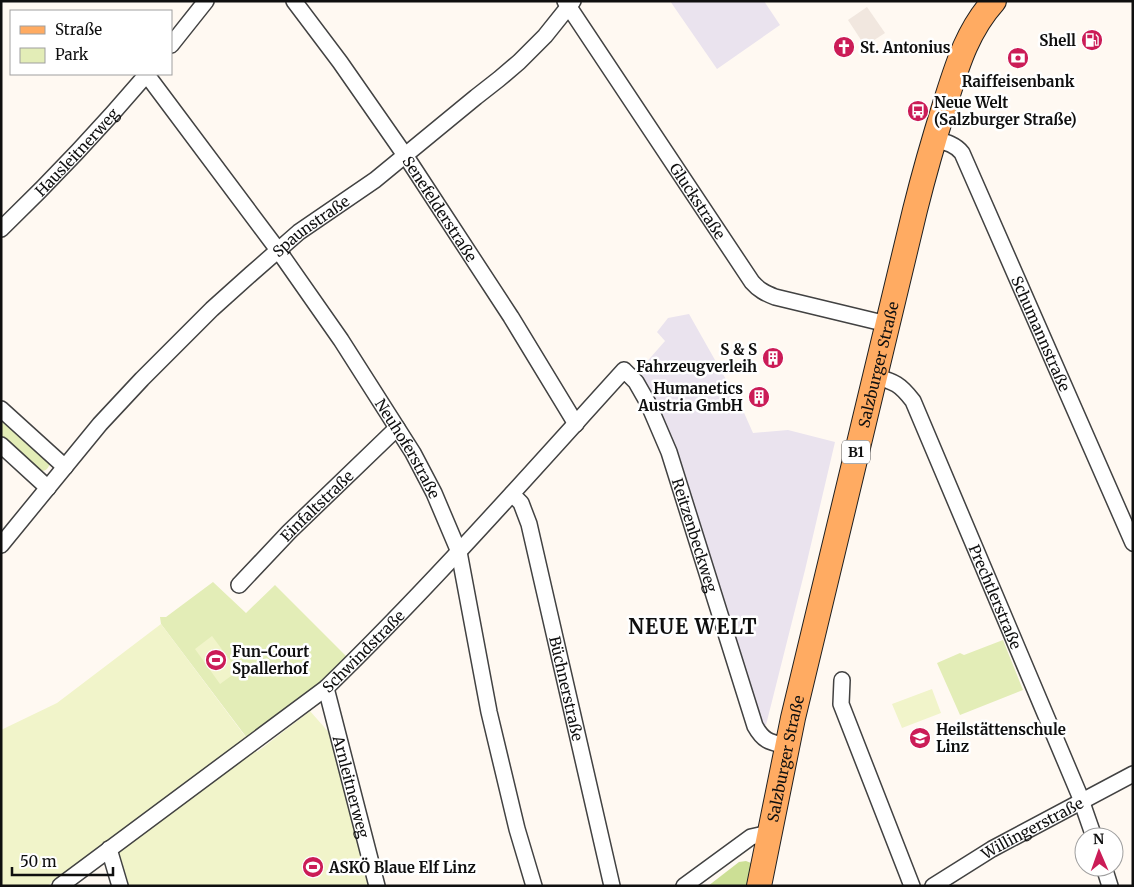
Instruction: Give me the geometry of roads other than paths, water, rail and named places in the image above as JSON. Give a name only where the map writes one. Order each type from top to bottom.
[{"type":"main road","name":"Salzburger Straße","points":[[759,886],[797,699],[914,210],[956,70],[980,10],[994,1]]},
{"type":"street","points":[[172,44],[206,1]]},
{"type":"street","name":"Senefelderstraße","points":[[294,1],[340,62],[405,155],[511,317],[576,424]]},
{"type":"street","name":"Spaunstraße","points":[[1,545],[100,424],[142,379],[227,295],[299,232],[374,180],[519,62],[545,36],[569,3]]},
{"type":"street","name":"Gluckstraße","points":[[569,3],[758,290],[775,297],[887,324]]},
{"type":"street","name":"Hausleitnerweg","points":[[1,229],[92,137],[146,75]]},
{"type":"street","name":"Neuhoferstraße","points":[[148,75],[278,250],[346,347],[413,452],[434,493],[458,552],[488,707],[517,829],[534,886]]},
{"type":"street","name":"Schumannstraße","points":[[934,139],[954,145],[962,153],[1133,543]]},
{"type":"street","name":"Schwindstraße","points":[[60,886],[326,688],[458,552],[624,370]]},
{"type":"street","name":"Reitzenbeckweg","points":[[624,370],[636,382],[648,403],[669,452],[755,726],[766,741],[787,746]]},
{"type":"street","name":"Prechtlerstraße","points":[[874,376],[891,381],[904,389],[913,401],[1082,802],[1091,827]]},
{"type":"street","points":[[1,409],[65,467]]},
{"type":"street","name":"Einfaltstraße","points":[[239,585],[289,532],[397,428]]},
{"type":"street","points":[[1,445],[48,488]]},
{"type":"street","name":"Büchnerstraße","points":[[512,494],[521,503],[529,524],[612,886]]},
{"type":"street","points":[[842,680],[841,704],[912,886]]},
{"type":"street","name":"Arnleitnerweg","points":[[326,688],[377,886]]},
{"type":"street","name":"Willingerstraße","points":[[933,886],[992,849],[1133,774]]},
{"type":"street","points":[[684,886],[751,837],[760,835],[770,837]]},
{"type":"street","points":[[109,849],[120,886]]},
{"type":"place","name":"Shell","points":[[1092,40]]},
{"type":"place","name":"St. Antonius","points":[[844,47]]},
{"type":"place","name":"Raiffeisenbank","points":[[1018,58]]},
{"type":"place","name":"Neue Welt (Salzburger Straße)","points":[[918,111]]},
{"type":"place","name":"S & S Fahrzeugverleih","points":[[773,358]]},
{"type":"place","name":"Humanetics Austria GmbH","points":[[759,397]]},
{"type":"place","name":"Fun-Court Spallerhof","points":[[216,660]]},
{"type":"place","name":"Heilstättenschule Linz","points":[[920,738]]},
{"type":"place","name":"ASKÖ Blaue Elf Linz","points":[[313,867]]},
{"type":"district","name":"NEUE WELT","points":[[693,626]]}]
